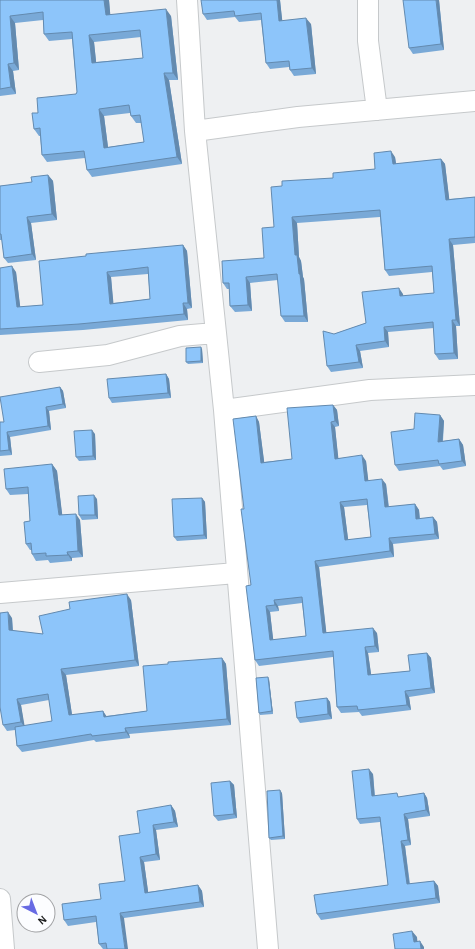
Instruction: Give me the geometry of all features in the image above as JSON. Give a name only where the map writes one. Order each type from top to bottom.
[{"type":"street","points":[[187,0],[195,131],[224,410],[236,573],[268,949]]},
{"type":"street","points":[[368,0],[368,41],[377,110]]},
{"type":"street","points":[[195,131],[298,117],[475,101]]},
{"type":"street","points":[[39,362],[108,355],[180,336],[215,333]]},
{"type":"street","points":[[224,410],[370,390],[475,385]]},
{"type":"street","points":[[0,593],[236,573]]},
{"type":"street","points":[[0,899],[4,949]]},
{"type":"building","points":[[0,0],[104,0],[106,15],[166,9],[173,73],[164,73],[177,157],[87,170],[84,151],[42,155],[40,128],[34,129],[32,113],[38,113],[37,98],[76,94],[77,92],[72,32],[44,34],[43,12],[10,16],[14,63],[8,64],[11,87],[0,89]],"holes":[[[140,30],[143,58],[92,63],[89,35]],[[129,105],[131,116],[140,115],[144,142],[104,148],[99,109]]]},
{"type":"building","points":[[201,0],[277,0],[279,21],[306,18],[312,68],[290,70],[289,61],[266,63],[261,13],[235,16],[234,11],[203,14]]},
{"type":"building","points":[[403,0],[436,0],[441,44],[409,48]]},
{"type":"building","points":[[391,151],[393,164],[441,159],[446,200],[475,197],[475,237],[449,239],[456,320],[452,320],[454,353],[435,354],[433,322],[384,327],[385,341],[356,345],[359,362],[327,366],[323,331],[334,334],[366,323],[362,292],[399,288],[400,296],[434,293],[432,266],[385,270],[380,210],[292,217],[295,255],[297,255],[300,274],[304,316],[281,316],[277,274],[246,277],[248,305],[230,306],[229,283],[223,283],[222,261],[264,258],[262,228],[274,227],[271,187],[282,186],[282,181],[333,178],[333,173],[375,169],[374,153]]},
{"type":"building","points":[[48,175],[52,214],[27,217],[32,254],[4,258],[0,234],[0,186],[32,182],[31,177]]},
{"type":"building","points":[[183,245],[188,303],[183,303],[184,314],[79,324],[0,329],[0,268],[12,266],[17,307],[43,305],[39,261],[86,256],[86,254]],"holes":[[[148,267],[150,299],[110,304],[107,272]]]},
{"type":"building","points":[[201,347],[201,361],[186,362],[186,348]]},
{"type":"building","points":[[166,374],[168,393],[109,398],[107,379]]},
{"type":"building","points":[[60,387],[63,404],[46,407],[48,426],[7,432],[9,450],[0,451],[0,422],[4,422],[0,397]]},
{"type":"building","points":[[333,405],[335,421],[331,422],[335,459],[362,455],[365,481],[382,479],[385,507],[415,504],[416,519],[433,517],[435,534],[389,538],[390,551],[315,561],[323,633],[373,628],[375,646],[365,647],[368,675],[410,671],[408,655],[427,653],[431,688],[405,691],[407,705],[358,710],[357,706],[337,707],[333,651],[255,660],[246,586],[251,585],[241,509],[244,509],[233,419],[256,416],[261,463],[292,459],[287,408]],"holes":[[[367,499],[371,537],[345,540],[340,502]],[[302,597],[306,636],[270,640],[266,606],[275,605],[274,600]]]},
{"type":"building","points":[[415,413],[440,415],[438,442],[459,439],[462,461],[439,464],[438,460],[395,465],[391,432],[414,429]]},
{"type":"building","points":[[92,430],[93,456],[76,457],[74,431]]},
{"type":"building","points":[[52,464],[59,515],[76,514],[78,551],[67,552],[68,555],[46,556],[46,553],[32,554],[31,543],[26,544],[24,522],[30,521],[28,487],[6,489],[4,469]]},
{"type":"building","points":[[94,495],[95,515],[79,515],[78,496]]},
{"type":"building","points":[[202,498],[204,535],[174,537],[172,499]]},
{"type":"building","points":[[127,594],[135,660],[61,669],[69,715],[103,711],[104,717],[147,711],[143,666],[168,664],[168,662],[222,658],[227,719],[125,728],[126,732],[92,736],[91,734],[17,746],[15,727],[52,721],[48,694],[17,699],[21,722],[3,725],[0,707],[0,613],[8,612],[9,630],[43,634],[39,616],[70,609],[69,602]]},
{"type":"building","points":[[268,677],[272,711],[259,713],[256,678]]},
{"type":"building","points":[[327,698],[328,714],[297,718],[295,702]]},
{"type":"building","points":[[369,769],[372,796],[397,793],[398,797],[424,793],[426,810],[404,814],[408,840],[401,841],[407,884],[434,881],[436,898],[317,914],[314,895],[388,885],[380,817],[357,819],[352,771]]},
{"type":"building","points":[[230,781],[234,814],[214,816],[211,783]]},
{"type":"building","points":[[280,790],[283,836],[269,838],[267,791]]},
{"type":"building","points":[[171,805],[174,822],[153,825],[156,854],[140,857],[145,893],[198,885],[200,902],[120,913],[125,949],[107,949],[106,943],[99,944],[96,916],[64,920],[62,904],[101,899],[99,884],[125,881],[119,836],[140,833],[137,811]]},
{"type":"building","points":[[412,931],[414,942],[420,941],[421,949],[395,949],[393,934]]}]
